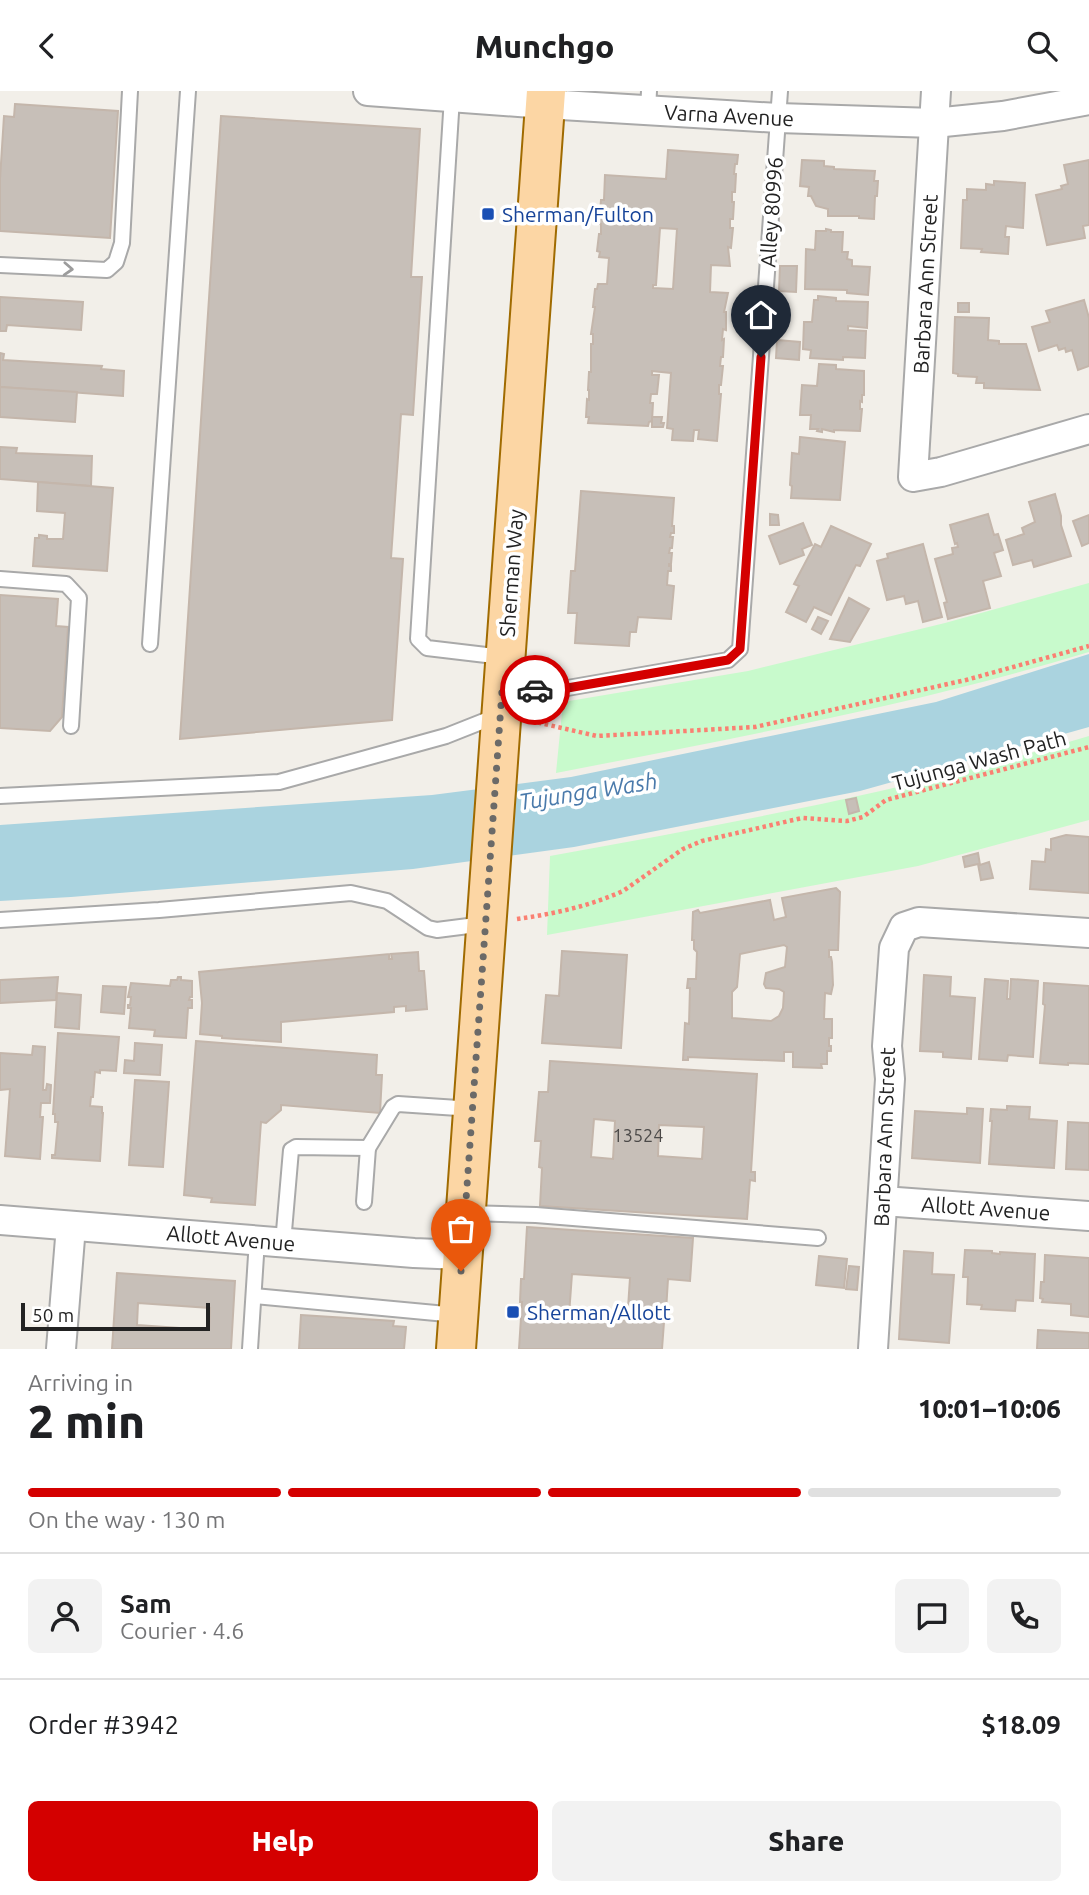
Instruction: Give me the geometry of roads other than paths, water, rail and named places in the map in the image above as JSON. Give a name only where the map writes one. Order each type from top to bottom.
[{"type":"main road","name":"Sherman Way","points":[[457,1332],[546,98]]},
{"type":"street","name":"Varna Avenue","points":[[380,91],[452,97],[779,105],[934,123],[1003,116],[1089,100]]},
{"type":"street","name":"Barbara Ann Street","points":[[936,91],[913,477],[941,472],[1089,429]]},
{"type":"street","name":"Barbara Ann Street","points":[[873,1349],[890,1079],[887,1046],[894,949],[904,927],[919,922],[1089,933]]},
{"type":"street","name":"Allott Avenue","points":[[883,1201],[1089,1216]]},
{"type":"street","name":"Allott Avenue","points":[[0,1220],[462,1255]]},
{"type":"street","points":[[61,1349],[71,1226]]},
{"type":"lane","points":[[0,265],[107,270],[116,262],[122,243],[130,91]]},
{"type":"lane","points":[[150,644],[188,91]]},
{"type":"lane","points":[[0,796],[279,782],[446,736],[503,688],[427,648],[418,639],[452,97]]},
{"type":"lane","name":"Alley 80996","points":[[503,688],[556,690],[728,660],[740,649],[779,105]]},
{"type":"lane","points":[[0,579],[66,584],[79,599],[71,726]]},
{"type":"lane","points":[[0,920],[351,893],[387,901],[428,928],[437,930],[486,912]]},
{"type":"lane","points":[[364,1202],[368,1148],[393,1107],[398,1104],[473,1109]]},
{"type":"lane","points":[[250,1349],[254,1296],[291,1150],[296,1147],[368,1148]]},
{"type":"lane","points":[[466,1213],[536,1215],[818,1238]]},
{"type":"lane","points":[[254,1296],[457,1332]]},
{"type":"water","name":"Tujunga Wash","points":[[1089,654],[1089,727],[860,791],[574,847],[413,869],[0,901],[0,825],[432,795],[571,777],[936,702]]},
{"type":"place","name":"Sherman/Fulton","points":[[488,214]]},
{"type":"place","name":"Sherman/Allott","points":[[513,1312]]}]
